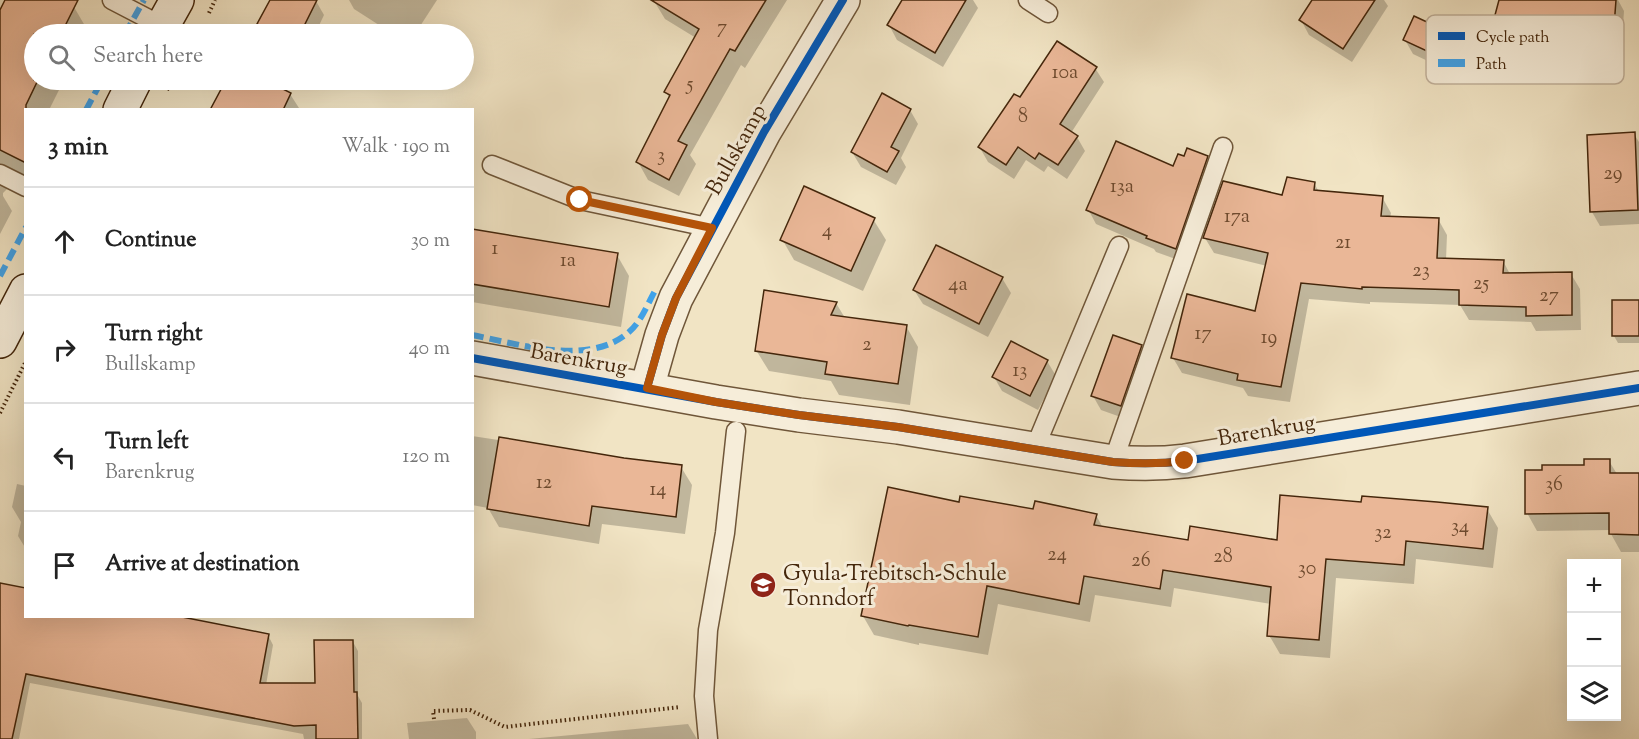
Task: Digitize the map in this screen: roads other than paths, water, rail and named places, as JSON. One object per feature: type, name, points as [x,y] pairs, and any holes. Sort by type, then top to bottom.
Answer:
[{"type":"street","name":"Bullskamp","points":[[647,388],[662,335],[676,298],[764,132],[843,0]]},
{"type":"street","points":[[121,108],[130,90]]},
{"type":"street","points":[[0,341],[24,295]]},
{"type":"street","name":"Barenkrug","points":[[474,358],[716,402],[898,427],[1113,462],[1140,464],[1185,461],[1639,388]]},
{"type":"lane","points":[[112,0],[165,20]]},
{"type":"lane","points":[[1028,0],[1048,13]]},
{"type":"lane","points":[[1113,462],[1223,147]]},
{"type":"lane","points":[[492,165],[580,200],[712,228]]},
{"type":"lane","points":[[0,174],[24,186]]},
{"type":"lane","points":[[1034,450],[1119,246]]},
{"type":"lane","points":[[708,739],[705,704],[708,630],[725,533],[736,431]]},
{"type":"place","name":"Gyula-Trebitsch-Schule Tonndorf","points":[[763,585]]}]
